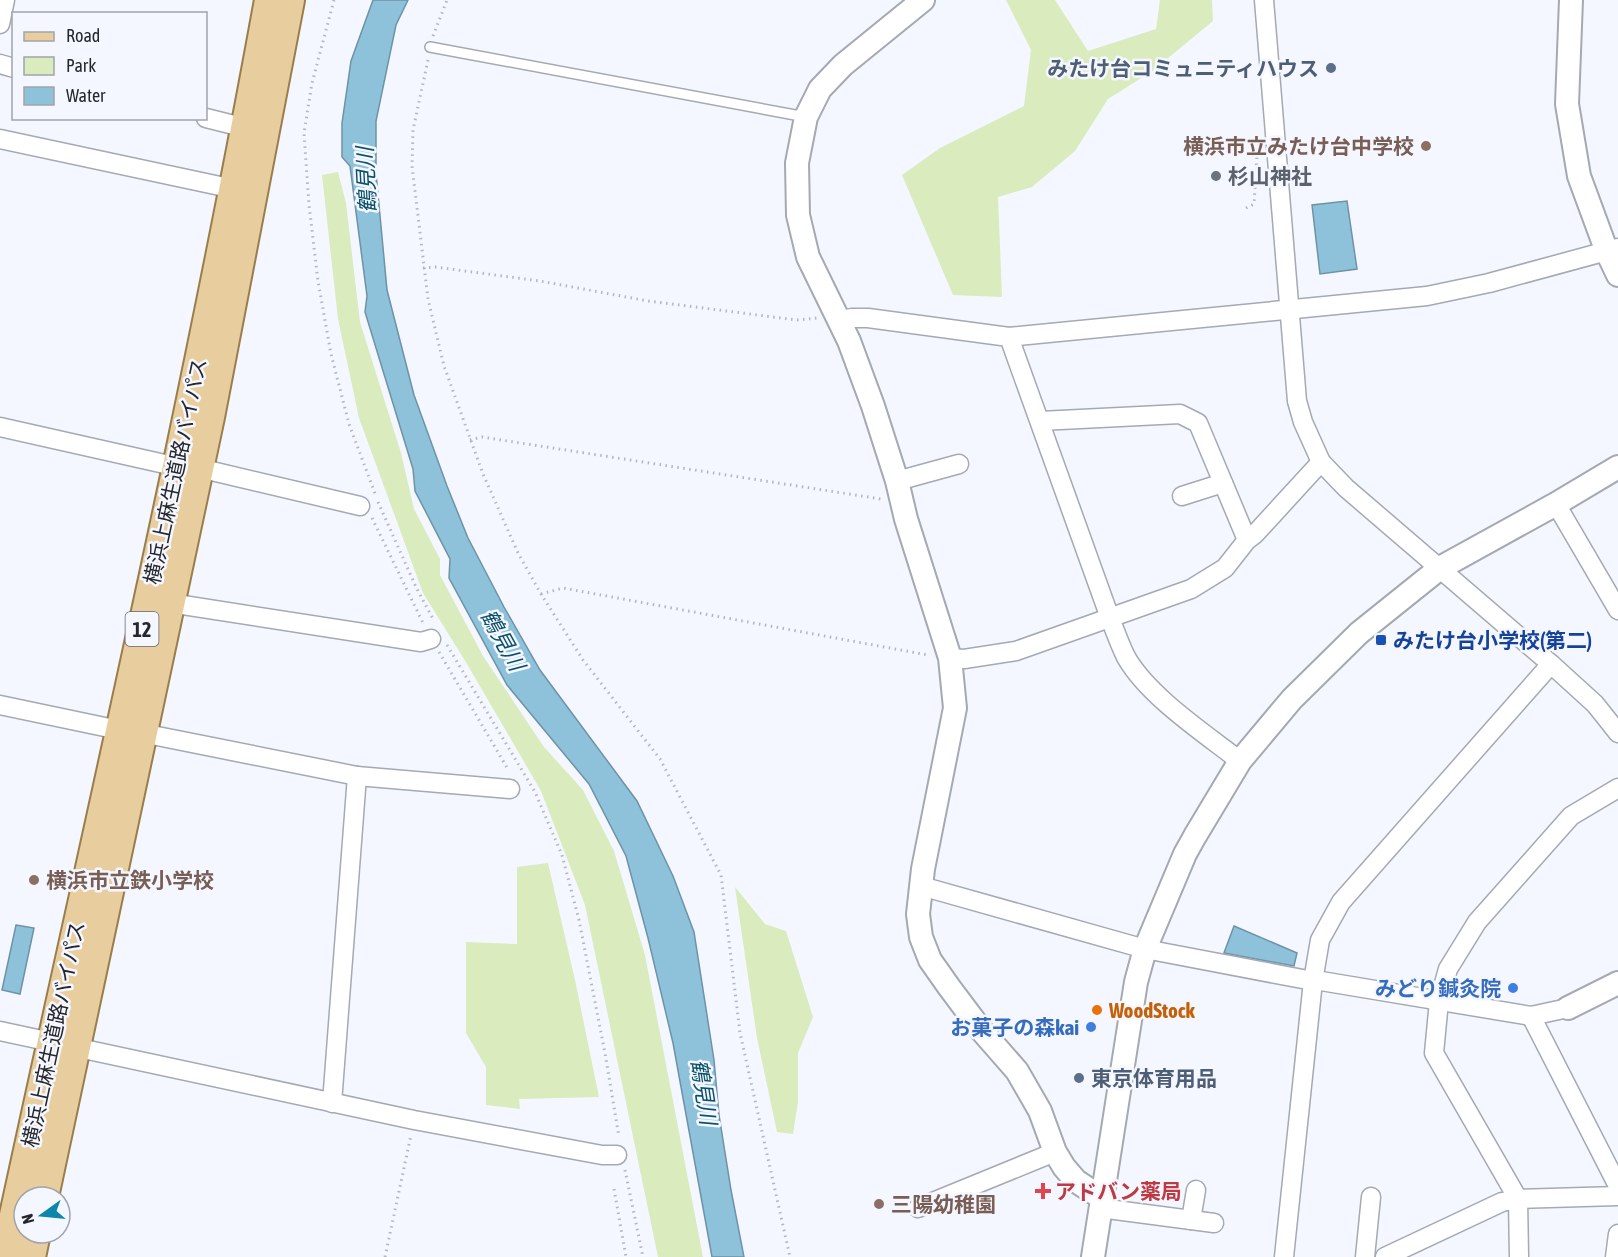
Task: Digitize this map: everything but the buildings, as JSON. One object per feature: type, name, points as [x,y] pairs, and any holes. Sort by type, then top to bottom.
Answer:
[{"type":"main road","name":"横浜上麻生道路バイパス","points":[[130,732],[170,603],[188,467],[234,189],[269,0]]},
{"type":"main road","name":"横浜上麻生道路バイパス","points":[[4,1257],[63,1045],[290,0]]},
{"type":"main road","name":"横浜上麻生道路バイパス","points":[[46,1185],[63,1045]]},
{"type":"street","points":[[0,24],[6,0]]},
{"type":"street","points":[[923,0],[843,65],[820,89],[806,117],[797,163],[798,215],[808,257],[838,316],[873,406],[950,658],[955,708],[921,886],[918,914],[921,937],[930,960],[982,1031],[1017,1071],[1040,1111],[1055,1152],[1076,1181],[1101,1203],[1214,1223]]},
{"type":"street","points":[[1264,0],[1297,401],[1303,422],[1321,462],[1346,488],[1595,704],[1618,733]]},
{"type":"street","points":[[1571,0],[1567,104],[1579,176],[1612,250],[1618,275]]},
{"type":"street","points":[[207,118],[246,128]]},
{"type":"street","points":[[0,139],[234,189]]},
{"type":"street","points":[[838,316],[1009,337],[1427,296],[1489,283],[1612,250]]},
{"type":"street","points":[[1009,337],[1110,618],[1127,658],[1146,683],[1182,715],[1240,760]]},
{"type":"street","points":[[1040,421],[1180,414],[1198,423],[1247,540]]},
{"type":"street","points":[[0,427],[360,506]]},
{"type":"street","points":[[950,658],[964,659],[1016,651],[1191,589],[1225,568],[1247,540],[1321,462]]},
{"type":"street","points":[[899,489],[959,464]]},
{"type":"street","points":[[1093,1257],[1136,982],[1145,949],[1185,854],[1240,760],[1292,699],[1359,633],[1440,568],[1618,467]]},
{"type":"street","points":[[1182,496],[1223,483]]},
{"type":"street","points":[[1556,504],[1618,610]]},
{"type":"street","points":[[170,603],[421,642],[438,636]]},
{"type":"street","points":[[1284,1257],[1313,981],[1320,940],[1341,902],[1551,664]]},
{"type":"street","points":[[0,705],[357,776],[510,789]]},
{"type":"street","points":[[332,1103],[357,776]]},
{"type":"street","points":[[1519,1257],[1518,1199],[1434,1053],[1439,1000],[1448,969],[1477,922],[1571,816],[1618,788]]},
{"type":"street","points":[[921,886],[1145,949],[1313,981],[1531,1016],[1568,1008],[1618,982]]},
{"type":"street","points":[[1531,1016],[1618,1186]]},
{"type":"street","points":[[0,1031],[414,1120],[603,1155],[620,1155]]},
{"type":"street","points":[[918,1208],[1055,1152]]},
{"type":"street","points":[[1191,1220],[1196,1190]]},
{"type":"street","points":[[1385,1257],[1502,1202],[1518,1199],[1618,1196]]},
{"type":"street","points":[[1365,1257],[1371,1197]]},
{"type":"street","points":[[1615,1257],[1618,1234]]},
{"type":"lane","points":[[430,47],[806,117]]},
{"type":"path","points":[[334,0],[312,83],[304,133],[309,205],[318,281],[331,354],[349,424],[380,504],[438,636],[535,792],[562,855],[579,920],[606,1053],[620,1155],[643,1257]]},
{"type":"path","points":[[447,0],[436,25],[430,47],[414,130],[412,166],[423,268],[444,366],[470,440],[518,553],[583,660],[660,759],[721,875],[740,1033],[790,1257]]},
{"type":"path","points":[[1246,208],[1254,204],[1258,137],[1274,134]]},
{"type":"path","points":[[423,268],[435,267],[540,281],[648,301],[798,320],[838,316]]},
{"type":"path","points":[[470,440],[482,438],[882,499],[899,489]]},
{"type":"path","points":[[541,594],[563,588],[950,658]]},
{"type":"path","points":[[385,1257],[414,1120]]},
{"type":"path","points":[[614,1189],[626,1257]]},
{"type":"green space","points":[[1006,0],[1055,0],[1088,51],[1156,29],[1160,0],[1212,0],[1213,21],[1151,72],[1108,99],[1075,151],[1032,187],[998,197],[1002,297],[953,295],[902,175],[940,148],[1024,106],[1031,50]]},
{"type":"green space","points":[[338,172],[346,203],[360,322],[401,453],[414,509],[440,559],[440,575],[483,656],[544,747],[583,790],[614,851],[645,955],[703,1257],[658,1257],[585,905],[541,791],[423,593],[359,418],[338,319],[322,175]]},
{"type":"green space","points":[[548,863],[599,1097],[519,1099],[520,1109],[486,1105],[486,1067],[466,1033],[466,942],[517,944],[517,867]]},
{"type":"green space","points":[[735,887],[765,924],[786,931],[813,1017],[798,1053],[798,1102],[793,1134],[777,1132],[757,1038]]},
{"type":"water","name":"鶴見川","points":[[373,0],[408,0],[396,25],[376,121],[376,173],[387,290],[414,395],[468,538],[504,607],[540,670],[637,801],[673,876],[694,932],[714,1060],[719,1115],[744,1257],[712,1257],[673,1043],[626,856],[589,784],[507,685],[449,578],[450,559],[415,491],[413,469],[365,312],[367,296],[350,166],[342,157],[342,123],[351,61]]},
{"type":"water","points":[[1347,201],[1357,269],[1320,274],[1312,205]]},
{"type":"water","points":[[16,925],[34,928],[20,994],[2,990]]},
{"type":"water","points":[[1234,926],[1297,953],[1294,966],[1224,953]]},
{"type":"place","name":"みたけ台コミュニティハウス","points":[[1331,68]]},
{"type":"place","name":"横浜市立みたけ台中学校","points":[[1426,146]]},
{"type":"place","name":"杉山神社","points":[[1216,176]]},
{"type":"place","name":"みたけ台小学校(第二)","points":[[1381,640]]},
{"type":"place","name":"横浜市立鉄小学校","points":[[34,880]]},
{"type":"place","name":"みどり鍼灸院","points":[[1513,988]]},
{"type":"place","name":"WoodStock","points":[[1097,1010]]},
{"type":"place","name":"お菓子の森kai","points":[[1091,1027]]},
{"type":"place","name":"東京体育用品","points":[[1079,1078]]},
{"type":"place","name":"アドバン薬局","points":[[1043,1191]]},
{"type":"place","name":"三陽幼稚園","points":[[879,1204]]}]
